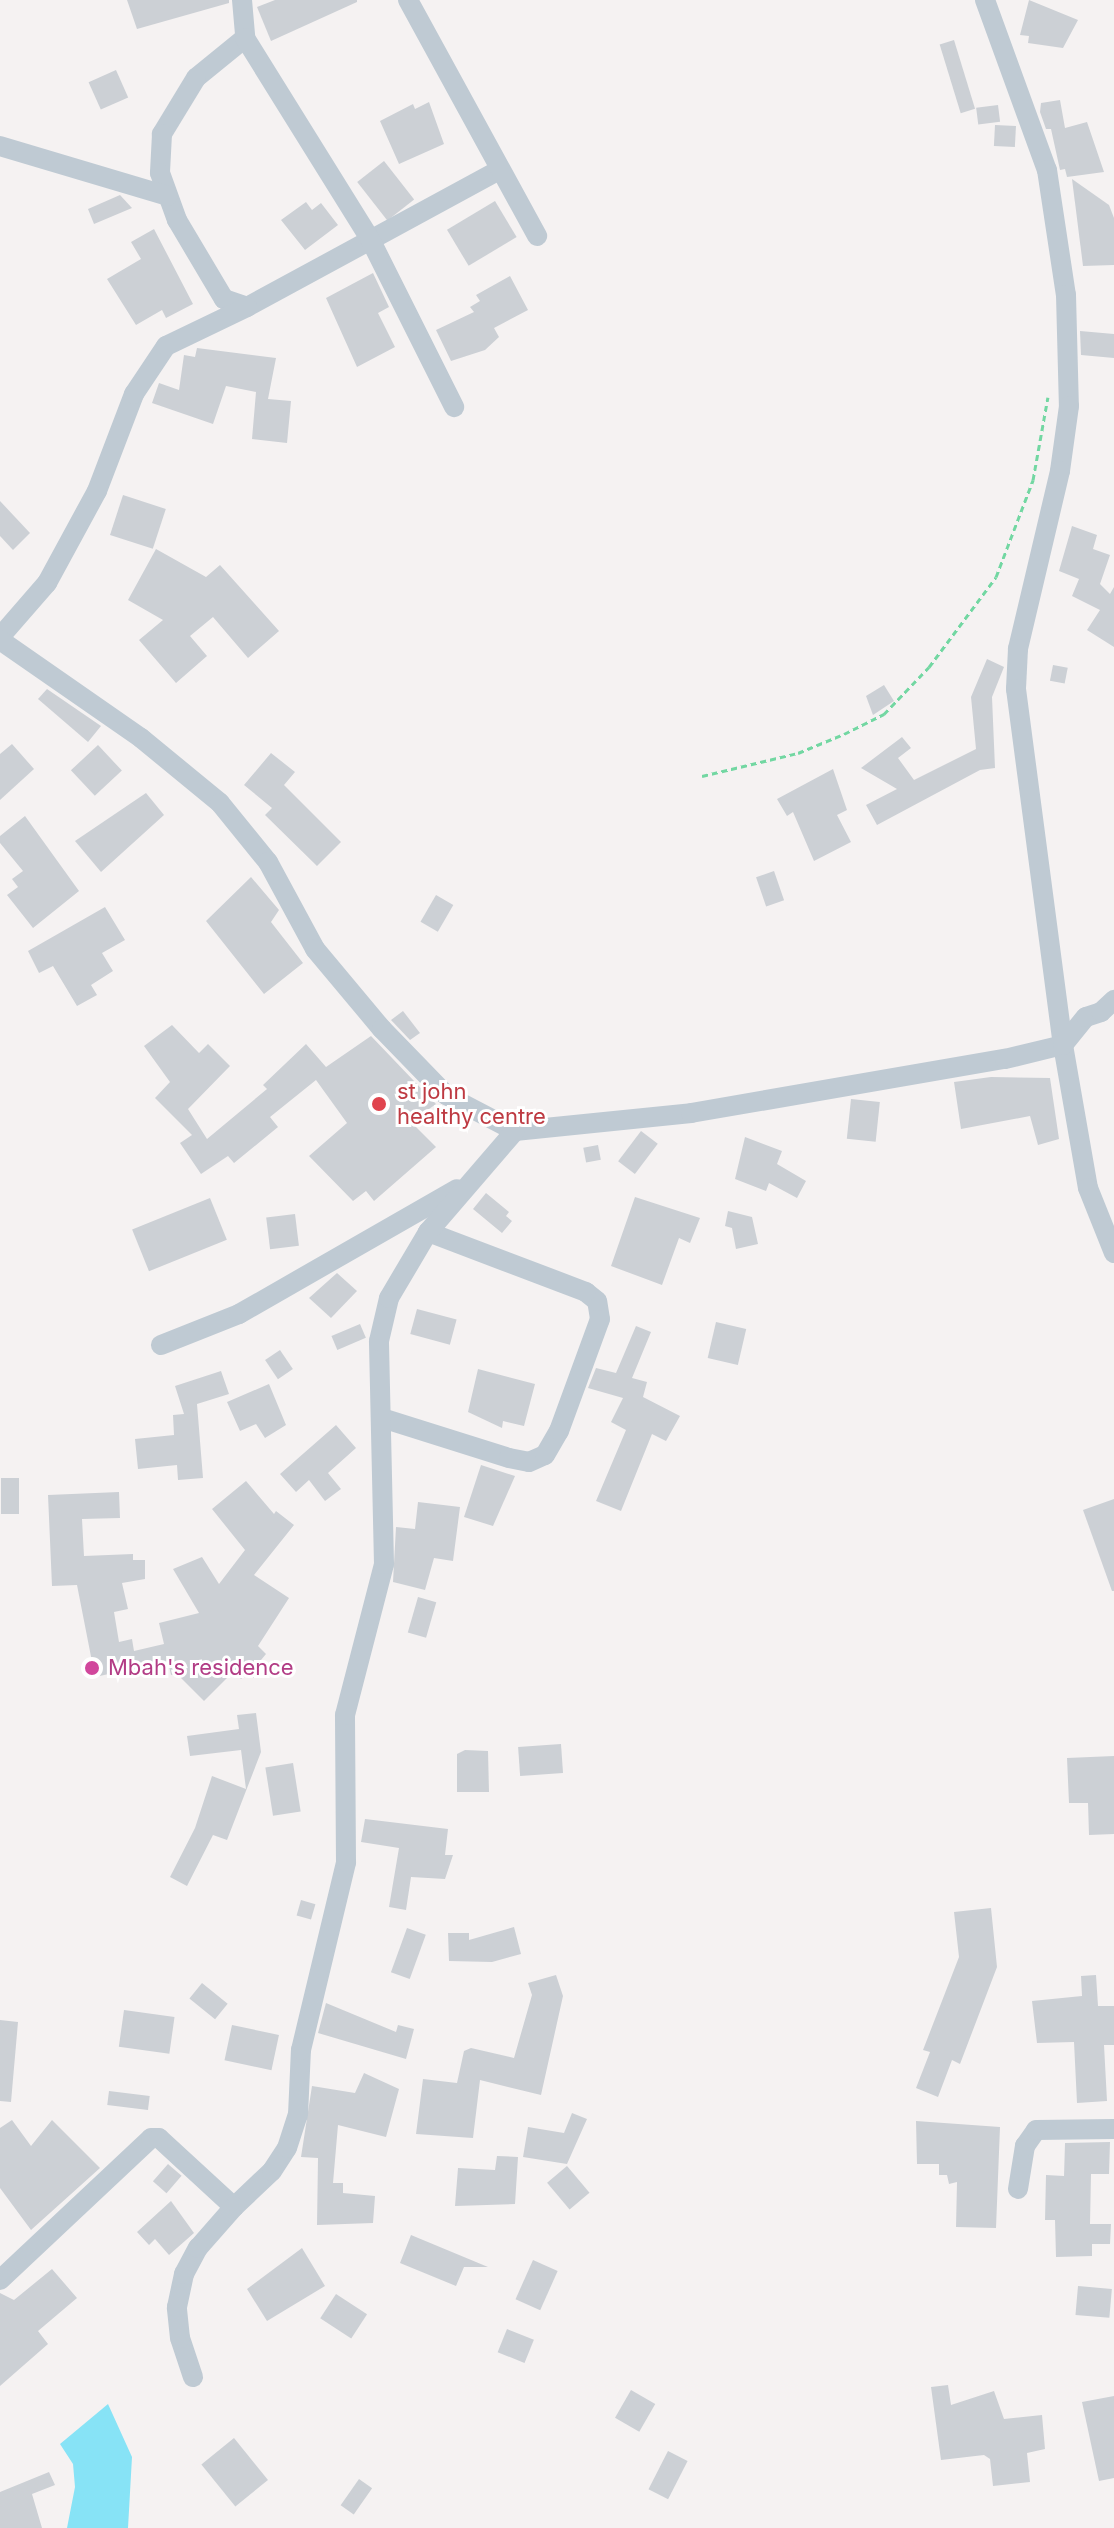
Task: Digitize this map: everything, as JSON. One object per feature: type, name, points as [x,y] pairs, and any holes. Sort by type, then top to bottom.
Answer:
[{"type":"street","points":[[242,0],[245,38],[370,239],[454,407]]},
{"type":"street","points":[[408,0],[537,236]]},
{"type":"street","points":[[985,0],[1047,170],[1066,295],[1069,406],[1060,471],[1018,649],[1016,689],[1063,1045],[1088,1188],[1114,1253]]},
{"type":"street","points":[[245,38],[196,78],[162,134],[160,173],[184,234],[224,299],[247,307]]},
{"type":"street","points":[[0,146],[168,196]]},
{"type":"street","points":[[499,170],[247,307],[166,346],[134,394],[97,491],[47,583],[0,638],[141,738],[220,803],[268,862],[315,949],[382,1029],[446,1095],[515,1131],[552,1132],[691,1113],[1063,1045],[1086,1017],[1101,1012],[1114,1000]]},
{"type":"street","points":[[193,2377],[179,2322],[184,2274],[198,2248],[234,2207],[272,2171],[298,2115],[301,2050],[346,1862],[345,1715],[384,1564],[379,1341],[389,1298],[428,1232],[466,1184],[515,1131]]},
{"type":"street","points":[[161,1345],[287,1289],[466,1184]]},
{"type":"street","points":[[382,1418],[509,1458],[529,1462],[545,1455],[559,1431],[600,1319],[597,1301],[586,1292],[428,1232]]},
{"type":"street","points":[[1018,2189],[1025,2146],[1036,2130],[1114,2129]]},
{"type":"street","points":[[0,2280],[151,2138],[159,2138],[234,2207]]},
{"type":"path","points":[[702,776],[798,753],[844,734],[884,714],[929,667],[996,577],[1033,480],[1041,414],[1053,386]]},
{"type":"water","points":[[108,2404],[132,2457],[128,2528],[67,2528],[75,2487],[73,2464],[60,2444]]},
{"type":"building","points":[[127,0],[229,0],[229,3],[137,29]]},
{"type":"building","points":[[275,0],[357,2],[271,41],[257,7]]},
{"type":"building","points":[[1029,0],[1078,20],[1063,48],[1028,43],[1029,36],[1020,35]]},
{"type":"building","points":[[954,40],[975,109],[961,113],[940,44]]},
{"type":"building","points":[[116,70],[128,97],[101,110],[89,82]]},
{"type":"building","points":[[1060,100],[1065,128],[1087,122],[1104,172],[1067,177],[1065,169],[1060,170],[1051,129],[1046,129],[1040,112],[1041,103]]},
{"type":"building","points":[[429,102],[444,144],[399,164],[380,121],[413,104],[415,109]]},
{"type":"building","points":[[998,105],[1000,122],[978,125],[976,108]]},
{"type":"building","points":[[995,125],[1016,126],[1015,147],[994,146]]},
{"type":"building","points":[[384,161],[414,200],[387,221],[357,182]]},
{"type":"building","points":[[1072,179],[1109,205],[1114,218],[1114,265],[1083,266]]},
{"type":"building","points":[[120,195],[132,208],[94,224],[88,209]]},
{"type":"building","points":[[495,201],[517,237],[469,266],[447,230]]},
{"type":"building","points":[[306,202],[312,210],[321,203],[338,225],[305,250],[281,220]]},
{"type":"building","points":[[154,229],[193,304],[166,318],[162,310],[136,325],[107,279],[141,259],[131,242]]},
{"type":"building","points":[[373,273],[389,307],[378,313],[395,347],[357,367],[326,298]]},
{"type":"building","points":[[510,276],[528,310],[494,328],[499,337],[485,350],[451,361],[436,330],[474,312],[470,307],[480,301],[476,295]]},
{"type":"building","points":[[1080,331],[1114,334],[1114,358],[1081,355]]},
{"type":"building","points":[[197,348],[276,358],[268,399],[291,401],[287,443],[252,439],[256,392],[226,386],[213,424],[152,403],[159,383],[179,390],[184,355],[195,357]]},
{"type":"building","points":[[123,495],[166,509],[153,549],[110,535]]},
{"type":"building","points":[[0,501],[30,533],[13,550],[0,536]]},
{"type":"building","points":[[1072,526],[1097,535],[1093,549],[1110,555],[1100,584],[1110,594],[1114,587],[1114,647],[1087,630],[1100,610],[1072,596],[1079,579],[1059,571]]},
{"type":"building","points":[[156,549],[206,577],[220,565],[279,631],[248,658],[213,617],[190,636],[207,656],[176,683],[139,640],[163,620],[128,600]]},
{"type":"building","points":[[987,659],[1004,667],[992,697],[995,768],[980,770],[877,825],[866,805],[897,789],[861,768],[902,737],[911,748],[898,758],[914,780],[976,749],[971,697]]},
{"type":"building","points":[[1053,665],[1068,668],[1065,684],[1050,681]]},
{"type":"building","points":[[884,685],[894,701],[873,715],[866,696]]},
{"type":"building","points":[[47,689],[101,726],[88,742],[38,699]]},
{"type":"building","points":[[12,744],[34,769],[0,800],[0,754]]},
{"type":"building","points":[[98,745],[122,771],[95,796],[71,770]]},
{"type":"building","points":[[271,753],[295,772],[284,785],[341,842],[317,866],[265,815],[272,808],[244,785]]},
{"type":"building","points":[[833,769],[847,810],[837,815],[851,842],[814,861],[793,812],[787,816],[777,799]]},
{"type":"building","points":[[146,793],[164,815],[101,872],[75,841]]},
{"type":"building","points":[[25,816],[79,891],[33,928],[7,895],[18,887],[12,879],[23,871],[0,843],[0,836]]},
{"type":"building","points":[[774,871],[784,900],[766,906],[756,877]]},
{"type":"building","points":[[251,877],[279,910],[271,922],[303,963],[264,994],[206,921]]},
{"type":"building","points":[[436,895],[453,905],[438,932],[420,922]]},
{"type":"building","points":[[105,907],[125,940],[102,953],[113,971],[91,985],[97,995],[77,1006],[53,966],[39,973],[28,951]]},
{"type":"building","points":[[403,1011],[420,1033],[410,1040],[391,1020]]},
{"type":"building","points":[[172,1025],[199,1053],[208,1044],[230,1066],[188,1109],[207,1139],[267,1089],[263,1085],[306,1044],[326,1067],[371,1036],[436,1104],[411,1122],[436,1147],[374,1201],[366,1191],[353,1201],[309,1156],[347,1123],[316,1080],[270,1117],[278,1127],[234,1163],[228,1156],[201,1174],[180,1143],[192,1135],[155,1098],[170,1082],[144,1046]]},
{"type":"building","points":[[991,1077],[1050,1078],[1059,1139],[1038,1145],[1030,1116],[961,1129],[954,1082]]},
{"type":"building","points":[[851,1099],[880,1102],[876,1142],[847,1139]]},
{"type":"building","points":[[641,1131],[658,1144],[635,1174],[618,1161]]},
{"type":"building","points":[[745,1137],[782,1151],[777,1164],[806,1181],[797,1198],[769,1183],[766,1191],[735,1179]]},
{"type":"building","points":[[598,1145],[601,1160],[586,1163],[583,1148]]},
{"type":"building","points":[[486,1193],[509,1212],[506,1216],[512,1221],[502,1233],[473,1209]]},
{"type":"building","points":[[635,1197],[700,1218],[690,1243],[679,1238],[662,1285],[611,1266]]},
{"type":"building","points":[[210,1198],[227,1240],[149,1271],[132,1229]]},
{"type":"building","points":[[728,1211],[752,1217],[758,1244],[736,1249],[732,1228],[725,1226]]},
{"type":"building","points":[[295,1214],[299,1246],[270,1249],[266,1218]]},
{"type":"building","points":[[337,1273],[357,1291],[331,1318],[309,1298]]},
{"type":"building","points":[[417,1309],[457,1320],[450,1345],[410,1334]]},
{"type":"building","points":[[716,1322],[746,1329],[738,1365],[708,1358]]},
{"type":"building","points":[[360,1324],[366,1338],[337,1350],[331,1336]]},
{"type":"building","points":[[636,1326],[651,1332],[632,1378],[647,1382],[643,1397],[680,1416],[666,1441],[652,1434],[621,1511],[596,1501],[626,1430],[611,1422],[623,1398],[588,1388],[596,1368],[616,1373]]},
{"type":"building","points":[[280,1350],[293,1369],[278,1379],[265,1360]]},
{"type":"building","points":[[478,1369],[535,1384],[524,1426],[503,1421],[502,1428],[468,1412]]},
{"type":"building","points":[[221,1371],[229,1394],[197,1404],[203,1478],[178,1480],[177,1465],[138,1469],[135,1439],[174,1435],[173,1415],[184,1414],[175,1386]]},
{"type":"building","points":[[269,1384],[286,1425],[265,1438],[256,1424],[240,1431],[227,1402]]},
{"type":"building","points":[[336,1425],[356,1448],[328,1473],[341,1489],[325,1501],[309,1480],[296,1492],[280,1474]]},
{"type":"building","points":[[481,1465],[515,1476],[493,1526],[464,1517]]},
{"type":"building","points":[[1,1478],[19,1478],[19,1514],[1,1514]]},
{"type":"building","points":[[246,1481],[274,1514],[276,1511],[294,1525],[254,1575],[289,1598],[258,1646],[266,1654],[261,1660],[266,1666],[254,1678],[248,1672],[241,1679],[234,1671],[204,1701],[177,1674],[171,1675],[168,1661],[95,1677],[77,1585],[52,1586],[48,1495],[119,1492],[120,1518],[82,1519],[84,1556],[133,1554],[133,1560],[145,1560],[145,1579],[122,1583],[128,1609],[114,1612],[119,1642],[132,1639],[134,1651],[164,1644],[159,1623],[199,1613],[173,1569],[202,1557],[219,1584],[245,1550],[212,1509]]},
{"type":"building","points":[[1114,1499],[1114,1591],[1112,1591],[1083,1510]]},
{"type":"building","points":[[418,1502],[460,1507],[453,1561],[434,1558],[425,1590],[393,1582],[396,1527],[415,1529]]},
{"type":"building","points":[[418,1597],[436,1602],[426,1638],[408,1633]]},
{"type":"building","points":[[256,1713],[261,1752],[227,1840],[213,1835],[187,1886],[170,1877],[195,1828],[212,1776],[246,1789],[241,1750],[190,1756],[187,1736],[239,1729],[237,1715]]},
{"type":"building","points":[[561,1744],[563,1773],[520,1776],[518,1747]]},
{"type":"building","points":[[465,1750],[488,1751],[489,1792],[457,1792],[457,1754]]},
{"type":"building","points":[[1114,1756],[1114,1834],[1089,1835],[1088,1803],[1069,1803],[1067,1758]]},
{"type":"building","points":[[293,1763],[301,1811],[273,1816],[265,1767]]},
{"type":"building","points":[[365,1819],[448,1829],[445,1855],[453,1855],[445,1879],[411,1877],[406,1910],[389,1907],[399,1848],[361,1842]]},
{"type":"building","points":[[301,1900],[315,1904],[311,1920],[297,1915]]},
{"type":"building","points":[[991,1908],[997,1967],[960,2064],[952,2060],[938,2097],[916,2088],[930,2052],[923,2050],[959,1957],[954,1912]]},
{"type":"building","points":[[514,1927],[521,1954],[492,1962],[449,1961],[448,1933],[469,1933],[469,1940]]},
{"type":"building","points":[[407,1928],[426,1935],[410,1979],[391,1972]]},
{"type":"building","points":[[556,1975],[563,1996],[541,2095],[480,2080],[473,2138],[416,2134],[423,2079],[457,2083],[464,2051],[471,2048],[514,2058],[532,1995],[528,1983]]},
{"type":"building","points":[[1096,1975],[1098,2006],[1114,2006],[1114,2045],[1104,2045],[1107,2101],[1077,2103],[1074,2042],[1037,2043],[1032,2001],[1082,1996],[1081,1976]]},
{"type":"building","points":[[202,1983],[228,2004],[215,2019],[189,1999]]},
{"type":"building","points":[[326,2003],[396,2032],[398,2025],[414,2029],[406,2059],[318,2033]]},
{"type":"building","points":[[124,2010],[175,2017],[169,2054],[119,2047]]},
{"type":"building","points":[[0,2020],[18,2022],[11,2102],[0,2101]]},
{"type":"building","points":[[232,2025],[279,2035],[271,2070],[225,2060]]},
{"type":"building","points":[[364,2073],[399,2089],[386,2137],[338,2125],[333,2183],[343,2183],[343,2193],[375,2196],[373,2223],[317,2225],[318,2158],[301,2157],[312,2086],[355,2093]]},
{"type":"building","points":[[109,2091],[150,2096],[148,2110],[107,2105]]},
{"type":"building","points":[[572,2113],[587,2119],[567,2164],[523,2157],[528,2127],[564,2133]]},
{"type":"building","points":[[12,2120],[31,2146],[52,2120],[100,2168],[31,2230],[0,2188],[0,2128]]},
{"type":"building","points":[[916,2121],[1000,2127],[996,2228],[956,2227],[957,2182],[949,2184],[947,2175],[939,2175],[939,2164],[917,2164]]},
{"type":"building","points":[[1110,2142],[1109,2174],[1091,2174],[1090,2224],[1111,2224],[1110,2244],[1092,2244],[1092,2256],[1056,2257],[1055,2220],[1045,2220],[1046,2175],[1064,2176],[1065,2143]]},
{"type":"building","points":[[497,2156],[518,2157],[515,2204],[455,2206],[458,2168],[495,2170]]},
{"type":"building","points":[[168,2164],[182,2176],[166,2193],[153,2181]]},
{"type":"building","points":[[567,2166],[589,2193],[570,2210],[547,2183]]},
{"type":"building","points":[[171,2201],[194,2233],[169,2255],[155,2239],[149,2245],[137,2232]]},
{"type":"building","points":[[411,2235],[488,2267],[464,2267],[456,2286],[400,2263]]},
{"type":"building","points":[[302,2248],[325,2286],[267,2321],[247,2289]]},
{"type":"building","points":[[533,2260],[558,2271],[540,2310],[516,2299]]},
{"type":"building","points":[[52,2269],[77,2298],[38,2331],[48,2344],[0,2386],[0,2293],[14,2300]]},
{"type":"building","points":[[1078,2286],[1112,2289],[1109,2318],[1075,2315]]},
{"type":"building","points":[[336,2294],[367,2314],[351,2338],[320,2318]]},
{"type":"building","points":[[507,2329],[534,2340],[525,2363],[498,2352]]},
{"type":"building","points":[[948,2385],[951,2405],[994,2391],[1004,2419],[1042,2415],[1045,2449],[1027,2453],[1030,2482],[993,2486],[990,2459],[984,2455],[941,2460],[931,2387]]},
{"type":"building","points":[[631,2390],[655,2404],[639,2432],[615,2418]]},
{"type":"building","points":[[1114,2396],[1114,2478],[1099,2481],[1082,2402]]},
{"type":"building","points":[[234,2438],[268,2480],[235,2506],[201,2464]]},
{"type":"building","points":[[668,2451],[688,2461],[668,2499],[648,2489]]},
{"type":"building","points":[[49,2472],[55,2485],[32,2494],[42,2528],[0,2528],[0,2492]]},
{"type":"building","points":[[359,2479],[372,2488],[354,2514],[341,2505]]},
{"type":"place","name":"st john healthy centre","points":[[379,1104]]},
{"type":"place","name":"Mbah's residence","points":[[92,1668]]}]
